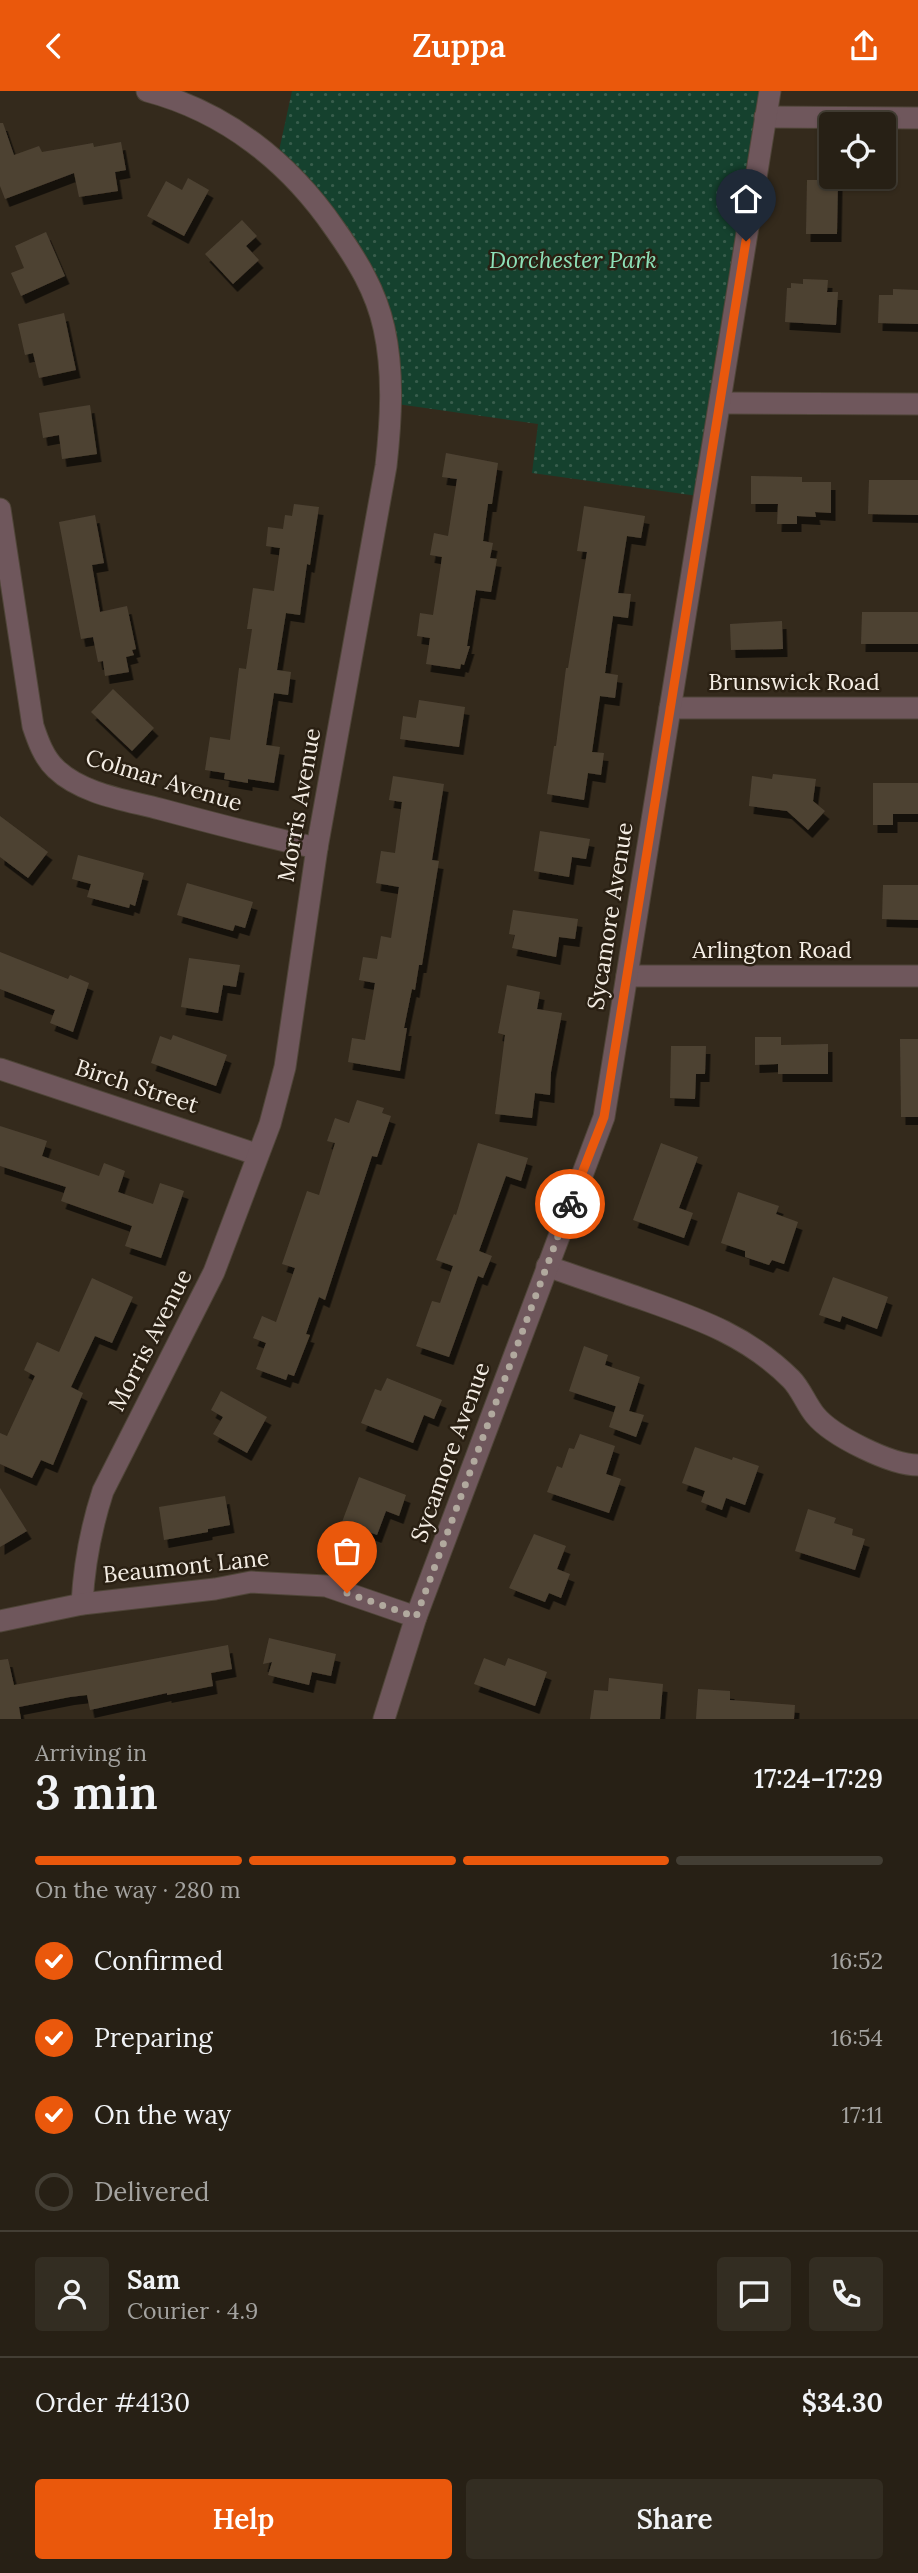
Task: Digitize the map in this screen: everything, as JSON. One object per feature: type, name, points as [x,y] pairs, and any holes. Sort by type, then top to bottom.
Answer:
[{"type":"street","name":"Morris Avenue","points":[[82,1604],[84,1568],[103,1491],[214,1272],[256,1154],[270,1124],[285,1067],[317,848],[386,466],[391,421],[389,359],[377,299],[352,251],[322,208],[277,160],[218,118],[193,105],[147,91]]},
{"type":"street","name":"Sycamore Avenue","points":[[384,1719],[416,1617],[604,1117],[769,91]]},
{"type":"street","points":[[765,117],[918,118]]},
{"type":"street","points":[[720,403],[918,404]]},
{"type":"street","name":"Colmar Avenue","points":[[0,509],[7,616],[33,726],[41,748],[55,768],[74,782],[100,793],[254,835],[317,848]]},
{"type":"street","name":"Brunswick Road","points":[[670,708],[918,708]]},
{"type":"street","name":"Arlington Road","points":[[626,976],[918,976]]},
{"type":"street","name":"Birch Street","points":[[0,1069],[256,1154]]},
{"type":"street","points":[[547,1266],[721,1329],[751,1345],[793,1381],[815,1416],[833,1431],[851,1443],[918,1465]]},
{"type":"street","name":"Beaumont Lane","points":[[0,1621],[82,1604],[215,1589],[251,1582],[326,1586],[416,1617]]},
{"type":"green space","name":"Dorchester Park","points":[[292,91],[770,91],[705,497],[532,473],[538,424],[390,403],[377,299],[277,160]]},
{"type":"building","points":[[0,123],[3,123],[14,155],[39,146],[42,152],[93,143],[94,147],[121,142],[126,170],[115,172],[118,191],[79,197],[74,173],[5,199],[0,186]]},
{"type":"building","points":[[188,178],[209,190],[184,236],[147,216],[166,181],[182,190]]},
{"type":"building","points":[[807,180],[819,180],[819,189],[838,189],[837,234],[806,234]]},
{"type":"building","points":[[242,220],[257,236],[246,246],[259,260],[233,284],[205,254]]},
{"type":"building","points":[[46,232],[65,276],[21,296],[11,273],[24,268],[15,246]]},
{"type":"building","points":[[803,279],[828,280],[827,292],[838,292],[836,325],[785,322],[787,288],[791,288],[791,283],[803,284]]},
{"type":"building","points":[[893,289],[918,290],[918,324],[878,323],[879,295],[893,295]]},
{"type":"building","points":[[64,313],[76,370],[39,378],[33,353],[25,355],[18,324]]},
{"type":"building","points":[[90,405],[97,454],[62,459],[59,435],[43,438],[39,413]]},
{"type":"building","points":[[446,453],[498,463],[483,541],[493,543],[490,558],[497,559],[491,592],[476,590],[467,646],[470,646],[460,669],[426,664],[430,638],[417,636],[420,613],[433,615],[442,557],[430,555],[434,533],[448,536],[457,479],[442,477]]},
{"type":"building","points":[[751,476],[802,477],[802,482],[831,482],[831,513],[815,512],[816,517],[797,516],[797,524],[777,524],[778,504],[751,504]]},
{"type":"building","points":[[869,480],[918,480],[918,515],[868,514]]},
{"type":"building","points":[[294,504],[319,507],[300,615],[286,613],[277,670],[291,672],[288,695],[274,693],[266,745],[280,747],[274,783],[224,779],[225,773],[205,770],[210,737],[230,740],[239,668],[246,669],[252,629],[247,629],[253,588],[274,591],[280,548],[266,546],[268,527],[283,529],[285,515],[292,516]]},
{"type":"building","points":[[584,506],[645,516],[641,538],[627,536],[618,593],[631,594],[628,618],[613,616],[605,673],[618,675],[615,698],[600,696],[592,752],[604,753],[601,775],[588,773],[584,800],[547,794],[587,552],[577,551]]},
{"type":"building","points":[[95,515],[104,563],[92,565],[100,612],[127,606],[136,649],[132,650],[134,655],[126,657],[129,672],[105,676],[103,661],[98,662],[93,637],[81,639],[59,522]]},
{"type":"building","points":[[862,612],[918,612],[918,644],[861,644]]},
{"type":"building","points":[[782,621],[783,649],[731,650],[730,624]]},
{"type":"building","points":[[113,689],[154,728],[132,751],[91,712]]},
{"type":"building","points":[[419,700],[465,707],[459,747],[400,739],[403,716],[416,718]]},
{"type":"building","points":[[773,774],[816,779],[813,801],[825,811],[808,830],[787,811],[749,806],[752,776],[772,779]]},
{"type":"building","points":[[393,776],[444,784],[432,860],[439,861],[422,965],[419,965],[415,990],[412,989],[404,1028],[407,1028],[400,1071],[348,1062],[352,1038],[365,1040],[375,983],[359,980],[363,957],[377,959],[381,936],[391,938],[399,887],[376,883],[381,851],[395,853],[402,802],[389,800]]},
{"type":"building","points":[[873,783],[918,783],[918,814],[893,814],[893,825],[873,825]]},
{"type":"building","points":[[0,816],[48,852],[28,878],[0,857]]},
{"type":"building","points":[[540,831],[590,839],[586,859],[572,857],[569,877],[534,871]]},
{"type":"building","points":[[78,855],[144,873],[135,906],[130,904],[129,908],[87,897],[91,884],[72,879]]},
{"type":"building","points":[[187,883],[253,902],[245,928],[235,925],[233,931],[177,915]]},
{"type":"building","points":[[883,885],[918,885],[918,920],[882,919]]},
{"type":"building","points":[[513,910],[578,919],[575,939],[559,937],[556,957],[512,948],[515,935],[509,934]]},
{"type":"building","points":[[0,952],[68,979],[70,975],[89,983],[73,1032],[50,1023],[55,1010],[0,989]]},
{"type":"building","points":[[189,958],[240,965],[236,987],[223,985],[218,1013],[181,1007]]},
{"type":"building","points":[[507,985],[540,992],[537,1009],[562,1013],[551,1072],[550,1095],[535,1093],[532,1118],[495,1114],[505,1035],[498,1033]]},
{"type":"building","points":[[173,1035],[227,1055],[216,1086],[151,1063],[160,1036],[171,1040]]},
{"type":"building","points":[[755,1037],[781,1037],[781,1045],[828,1044],[828,1074],[778,1074],[778,1064],[755,1065]]},
{"type":"building","points":[[900,1039],[918,1039],[918,1117],[901,1117]]},
{"type":"building","points":[[671,1046],[706,1046],[705,1074],[696,1074],[695,1099],[670,1098]]},
{"type":"building","points":[[357,1100],[384,1108],[382,1113],[391,1116],[377,1157],[372,1156],[325,1300],[319,1297],[306,1334],[310,1335],[294,1376],[288,1374],[286,1380],[256,1369],[266,1343],[253,1338],[262,1316],[276,1322],[295,1268],[282,1264],[307,1191],[319,1195],[335,1143],[327,1141],[335,1118],[349,1123]]},
{"type":"building","points":[[0,1126],[47,1141],[42,1156],[99,1176],[104,1163],[125,1171],[118,1192],[153,1204],[160,1183],[184,1191],[161,1258],[125,1246],[132,1226],[61,1201],[66,1187],[0,1166]]},
{"type":"building","points":[[478,1143],[528,1158],[521,1181],[506,1176],[479,1251],[492,1256],[483,1278],[478,1276],[449,1357],[416,1346],[432,1301],[440,1303],[453,1266],[436,1260],[454,1214],[456,1215]]},
{"type":"building","points":[[661,1143],[698,1157],[679,1208],[693,1213],[684,1238],[633,1220]]},
{"type":"building","points":[[738,1192],[779,1206],[776,1214],[798,1222],[784,1264],[772,1260],[769,1265],[745,1257],[745,1251],[721,1243]]},
{"type":"building","points":[[833,1277],[888,1297],[877,1329],[842,1316],[840,1322],[819,1315]]},
{"type":"building","points":[[92,1278],[133,1297],[112,1343],[95,1336],[71,1387],[83,1393],[53,1465],[41,1460],[32,1478],[0,1464],[0,1433],[7,1436],[35,1376],[24,1370],[37,1342],[59,1352]]},
{"type":"building","points":[[584,1346],[608,1355],[605,1365],[640,1377],[629,1411],[644,1415],[636,1437],[609,1427],[616,1406],[569,1391]]},
{"type":"building","points":[[387,1378],[442,1400],[434,1419],[424,1415],[413,1443],[361,1423],[375,1389],[381,1391]]},
{"type":"building","points":[[221,1391],[267,1417],[247,1453],[213,1434],[223,1417],[211,1410]]},
{"type":"building","points":[[580,1434],[615,1446],[606,1474],[621,1479],[609,1513],[547,1492],[557,1466],[562,1468],[569,1448],[574,1449]]},
{"type":"building","points":[[695,1447],[759,1466],[745,1505],[726,1498],[722,1510],[701,1502],[705,1491],[682,1483]]},
{"type":"building","points":[[359,1477],[406,1495],[399,1516],[386,1511],[377,1535],[342,1522]]},
{"type":"building","points":[[0,1488],[27,1531],[0,1547]]},
{"type":"building","points":[[225,1496],[230,1525],[164,1540],[159,1507]]},
{"type":"building","points":[[808,1509],[836,1518],[834,1523],[853,1529],[852,1535],[865,1539],[855,1570],[795,1551]]},
{"type":"building","points":[[534,1534],[566,1546],[557,1569],[570,1574],[561,1598],[549,1593],[545,1602],[509,1588]]},
{"type":"building","points":[[269,1638],[336,1654],[331,1676],[312,1672],[309,1685],[268,1675],[272,1662],[263,1664]]},
{"type":"building","points":[[228,1645],[232,1669],[211,1673],[213,1686],[90,1710],[87,1695],[70,1697],[19,1707],[21,1719],[0,1719],[0,1660],[8,1659],[14,1685]]},
{"type":"building","points":[[484,1658],[505,1666],[508,1658],[547,1672],[535,1706],[474,1684]]},
{"type":"building","points":[[609,1678],[663,1684],[660,1719],[590,1719],[594,1690],[608,1691]]},
{"type":"building","points":[[698,1689],[730,1691],[730,1700],[795,1705],[794,1719],[696,1719]]},
{"type":"way so far","points":[[347,1593],[416,1617],[570,1204]]},
{"type":"route","points":[[570,1204],[604,1117],[746,241]]}]
